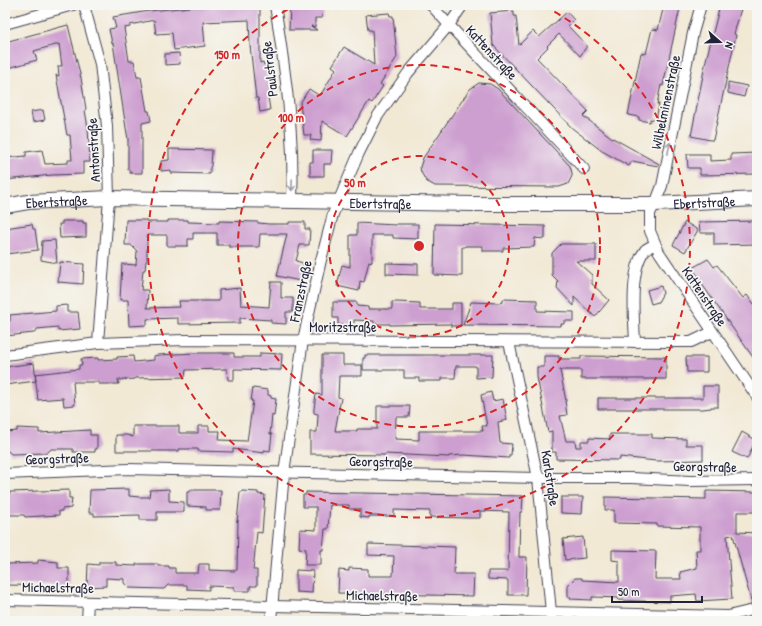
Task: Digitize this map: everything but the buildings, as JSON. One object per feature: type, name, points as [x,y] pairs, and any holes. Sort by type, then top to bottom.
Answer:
[{"type":"street","points":[[5,24],[73,5]]},
{"type":"street","name":"Antonstraße","points":[[84,5],[100,64],[107,126],[109,198],[98,343]]},
{"type":"street","name":"Paulstraße","points":[[275,5],[282,54],[293,168],[292,202]]},
{"type":"street","name":"Kattenstraße","points":[[431,5],[584,169]]},
{"type":"street","name":"Franzstraße","points":[[271,621],[284,473],[303,340],[321,260],[338,201],[359,152],[377,117],[408,73],[449,26],[463,5]]},
{"type":"street","name":"Wilhelminenstraße","points":[[655,204],[662,186],[693,33],[701,5]]},
{"type":"street","name":"Ebertstraße","points":[[5,206],[28,202],[109,198],[473,204],[655,204],[757,199]]},
{"type":"street","name":"Kattenstraße","points":[[655,204],[650,213],[650,231],[659,252],[757,397]]},
{"type":"street","points":[[635,342],[634,282],[638,262],[645,250],[655,244]]},
{"type":"street","name":"Moritzstraße","points":[[5,355],[98,343],[184,340],[691,342],[712,332]]},
{"type":"street","name":"Karlstraße","points":[[509,342],[538,478],[551,617]]},
{"type":"street","name":"Georgstraße","points":[[5,474],[128,469],[538,478],[632,478],[690,481],[757,480]]},
{"type":"street","name":"Michaelstraße","points":[[5,600],[272,607],[551,617],[728,616],[757,609]]},
{"type":"street","points":[[87,621],[88,602]]}]
